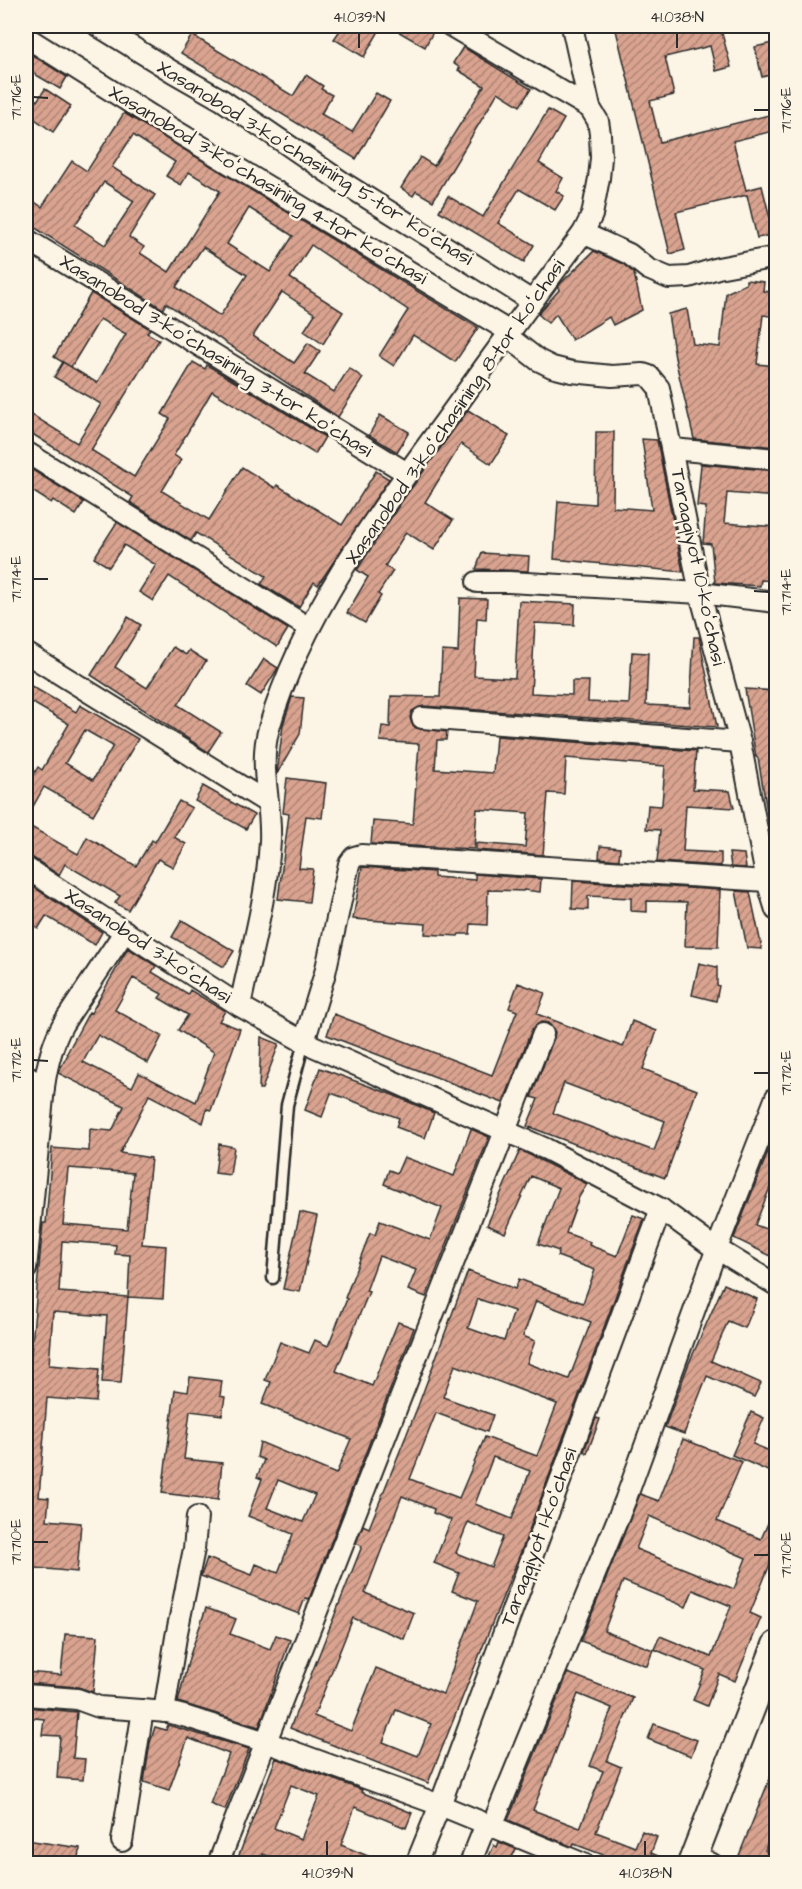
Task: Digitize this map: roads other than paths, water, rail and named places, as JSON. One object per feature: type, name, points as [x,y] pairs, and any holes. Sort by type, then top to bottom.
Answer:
[{"type":"street","name":"Xasanobod 3-koʻchasining 5-tor koʻchasi","points":[[98,26],[222,100],[342,182],[532,301]]},
{"type":"street","points":[[451,26],[590,108]]},
{"type":"street","name":"Xasanobod 3-koʻchasining 8-tor koʻchasi","points":[[240,1006],[267,876],[270,819],[264,749],[296,654],[309,628],[363,539],[407,473],[583,232],[592,215],[601,158],[598,121],[590,108],[572,26]]},
{"type":"street","name":"Xasanobod 3-koʻchasining 4-tor koʻchasi","points":[[26,37],[509,334]]},
{"type":"street","points":[[583,232],[629,254],[648,269],[669,278],[689,277],[718,268],[777,257]]},
{"type":"street","name":"Xasanobod 3-koʻchasining 3-tor koʻchasi","points":[[26,239],[407,473]]},
{"type":"street","name":"Taraqqiyot 10-koʻchasi","points":[[509,334],[538,360],[552,367],[612,376],[643,374],[649,376],[659,388],[700,593],[740,742],[768,881],[777,910]]},
{"type":"street","points":[[673,449],[777,459]]},
{"type":"street","points":[[26,452],[309,628]]},
{"type":"street","points":[[477,582],[700,593],[777,602]]},
{"type":"street","points":[[26,653],[268,803]]},
{"type":"street","points":[[422,718],[740,742]]},
{"type":"street","points":[[303,1042],[325,973],[349,864],[354,857],[362,855],[768,881]]},
{"type":"street","name":"Xasanobod 3-koʻchasi","points":[[26,868],[240,1006],[303,1042],[546,1149],[661,1209],[717,1248],[777,1285]]},
{"type":"street","points":[[26,1269],[48,1063],[56,1037],[125,931]]},
{"type":"street","points":[[218,1863],[543,1034]]},
{"type":"street","points":[[26,1076],[44,1087]]},
{"type":"street","points":[[470,1863],[489,1825],[625,1501],[717,1248],[777,1097]]},
{"type":"street","name":"Taraqqiyot 1-koʻchasi","points":[[416,1863],[440,1805],[661,1209]]},
{"type":"street","points":[[164,1712],[176,1638],[195,1549],[197,1517]]},
{"type":"street","points":[[699,1861],[777,1645]]},
{"type":"street","points":[[26,1695],[77,1699],[99,1707],[164,1712],[188,1717],[266,1742],[440,1805],[584,1863]]},
{"type":"street","points":[[122,1841],[143,1710]]},
{"type":"lane","points":[[273,1278],[287,1105],[303,1042]]}]
